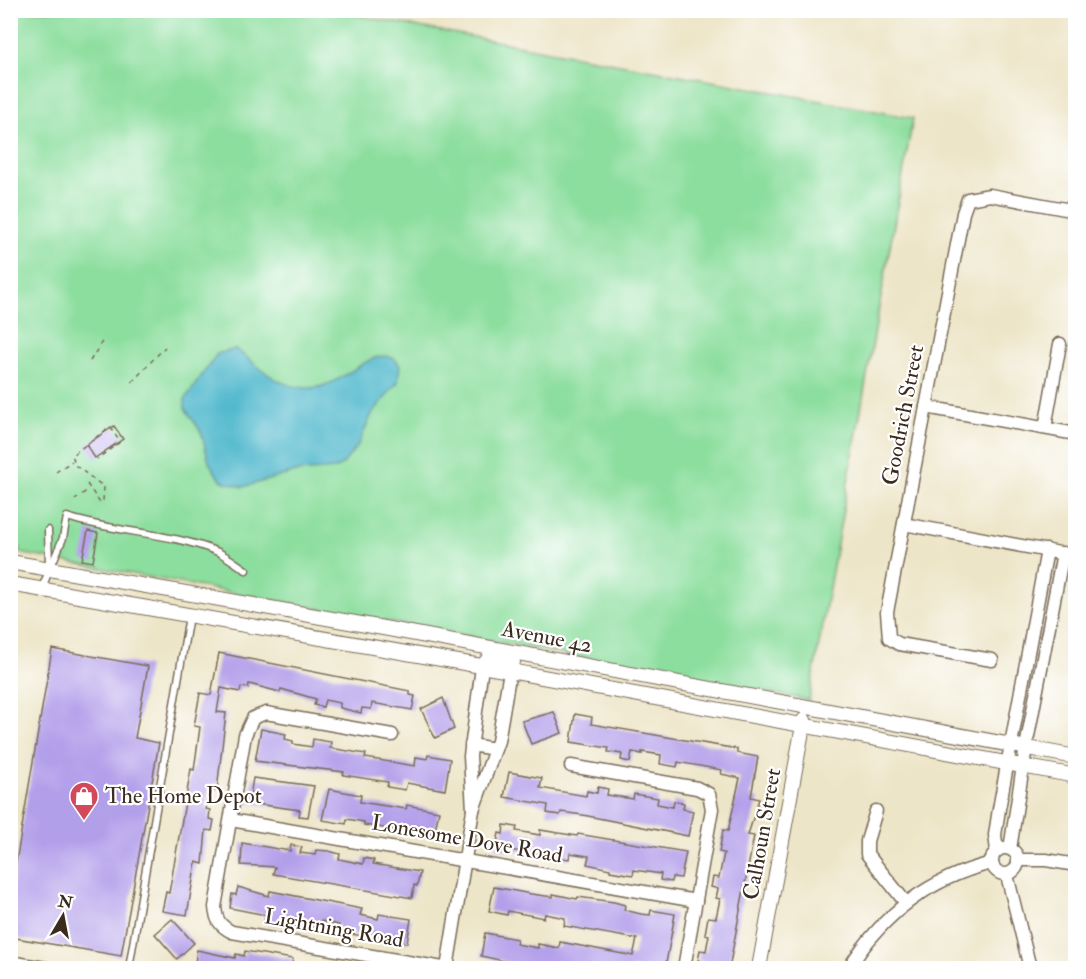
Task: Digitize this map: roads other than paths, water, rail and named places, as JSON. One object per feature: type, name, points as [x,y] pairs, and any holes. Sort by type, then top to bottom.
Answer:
[{"type":"street","name":"Goodrich Street","points":[[992,660],[914,647],[889,638],[887,612],[963,213],[968,199],[990,195],[1076,211]]},
{"type":"street","points":[[1044,428],[1060,344]]},
{"type":"street","points":[[926,407],[1076,434]]},
{"type":"street","points":[[904,524],[1069,555],[1040,676],[1015,811],[1010,849],[1019,860]]},
{"type":"street","points":[[992,863],[997,851],[995,835],[1010,744],[1047,550]]},
{"type":"street","name":"Avenue 42","points":[[10,562],[1076,757]]},
{"type":"street","name":"Avenue 42","points":[[10,584],[510,671],[1076,776]]},
{"type":"street","points":[[445,969],[466,861],[473,810],[471,745],[483,667],[489,658],[563,671],[595,668]]},
{"type":"street","points":[[473,810],[495,749],[510,671]]},
{"type":"street","points":[[1024,673],[1040,676]]},
{"type":"street","name":"Calhoun Street","points":[[759,969],[806,707]]},
{"type":"street","points":[[231,819],[245,735],[253,718],[266,713],[392,735]]},
{"type":"street","points":[[471,745],[495,749]]},
{"type":"street","points":[[571,766],[696,788],[709,794],[712,809],[684,969]]},
{"type":"street","points":[[999,809],[1015,811]]},
{"type":"street","points":[[876,811],[867,841],[867,854],[906,903]]},
{"type":"street","name":"Lonesome Dove Road","points":[[231,819],[696,901]]},
{"type":"street","name":"Lightning Road","points":[[231,819],[215,907],[220,924],[232,932],[445,969]]},
{"type":"street","points":[[997,851],[1010,849]]},
{"type":"street","points":[[1019,860],[1046,860],[1076,865]]},
{"type":"street","points":[[1008,875],[1017,868],[1019,860]]},
{"type":"street","points":[[849,969],[862,947],[906,903],[931,885],[964,871],[992,863]]},
{"type":"street","points":[[992,863],[999,873],[1008,875]]},
{"type":"street","points":[[1008,875],[1030,969]]},
{"type":"lane","points":[[41,590],[63,538],[67,518],[181,540],[219,553],[246,570]]},
{"type":"lane","points":[[48,530],[50,570]]},
{"type":"lane","points":[[129,969],[190,616]]},
{"type":"lane","points":[[10,959],[64,969]]},
{"type":"water","points":[[235,349],[276,379],[296,387],[308,388],[333,382],[377,357],[387,356],[396,360],[400,366],[398,382],[372,414],[358,445],[343,464],[335,469],[296,472],[243,487],[222,481],[215,472],[209,462],[201,432],[185,408],[185,399],[217,354]]},
{"type":"place","name":"The Home Depot","points":[[84,822]]}]
